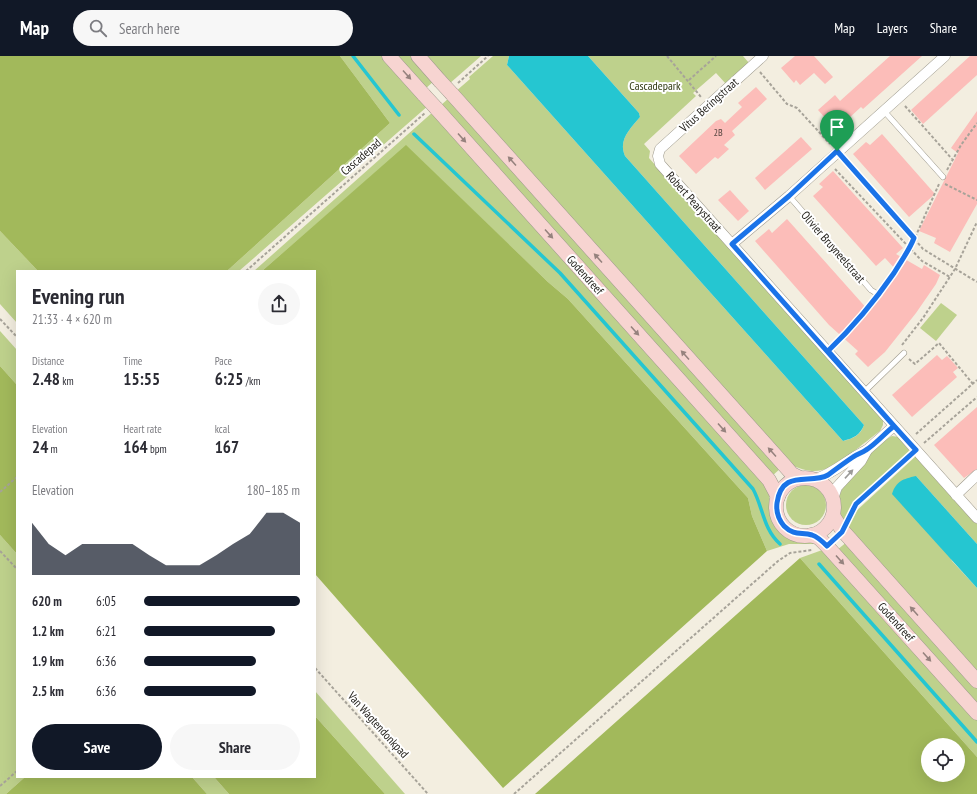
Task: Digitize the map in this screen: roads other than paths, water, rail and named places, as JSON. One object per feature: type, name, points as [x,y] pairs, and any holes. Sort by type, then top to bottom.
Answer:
[{"type":"main road","name":"Godendreef","points":[[389,56],[424,95],[431,110],[768,480],[778,497]]},
{"type":"main road","name":"Godendreef","points":[[418,56],[440,81],[453,91],[785,466],[800,478]]},
{"type":"main road","points":[[800,478],[815,479],[826,487],[833,499],[833,516],[824,528],[811,535],[796,534],[784,526],[777,512],[778,497],[786,485],[800,478]]},
{"type":"main road","name":"Godendreef","points":[[833,516],[842,532],[977,682]]},
{"type":"main road","name":"Godendreef","points":[[811,535],[819,538],[827,546],[977,713]]},
{"type":"street","name":"Vitus Beringstraat","points":[[658,156],[660,149],[762,56]]},
{"type":"street","points":[[732,244],[789,196],[837,151],[945,56]]},
{"type":"street","name":"Robert Pearystraat","points":[[658,156],[660,164],[977,518]]},
{"type":"street","points":[[815,479],[827,475],[855,455],[867,450],[894,426]]},
{"type":"street","points":[[833,499],[837,487],[861,461],[867,450]]},
{"type":"street","points":[[956,495],[977,475]]},
{"type":"lane","points":[[883,110],[943,177]]},
{"type":"lane","name":"Olivier Bruyneelstraat","points":[[789,196],[871,290],[879,295]]},
{"type":"lane","points":[[864,392],[904,353]]},
{"type":"water","points":[[509,56],[588,56],[639,113],[640,117],[629,130],[624,140],[623,150],[625,156],[864,425],[858,434],[843,441],[507,65]]},
{"type":"water","points":[[916,476],[977,544],[977,588],[892,494],[898,483],[907,478]]},
{"type":"waterway","points":[[353,56],[399,115]]},
{"type":"waterway","points":[[414,134],[560,273],[753,489],[770,532],[780,544]]},
{"type":"waterway","points":[[819,564],[977,742]]},
{"type":"park label","name":"Cascadepark","points":[[655,86]]}]
